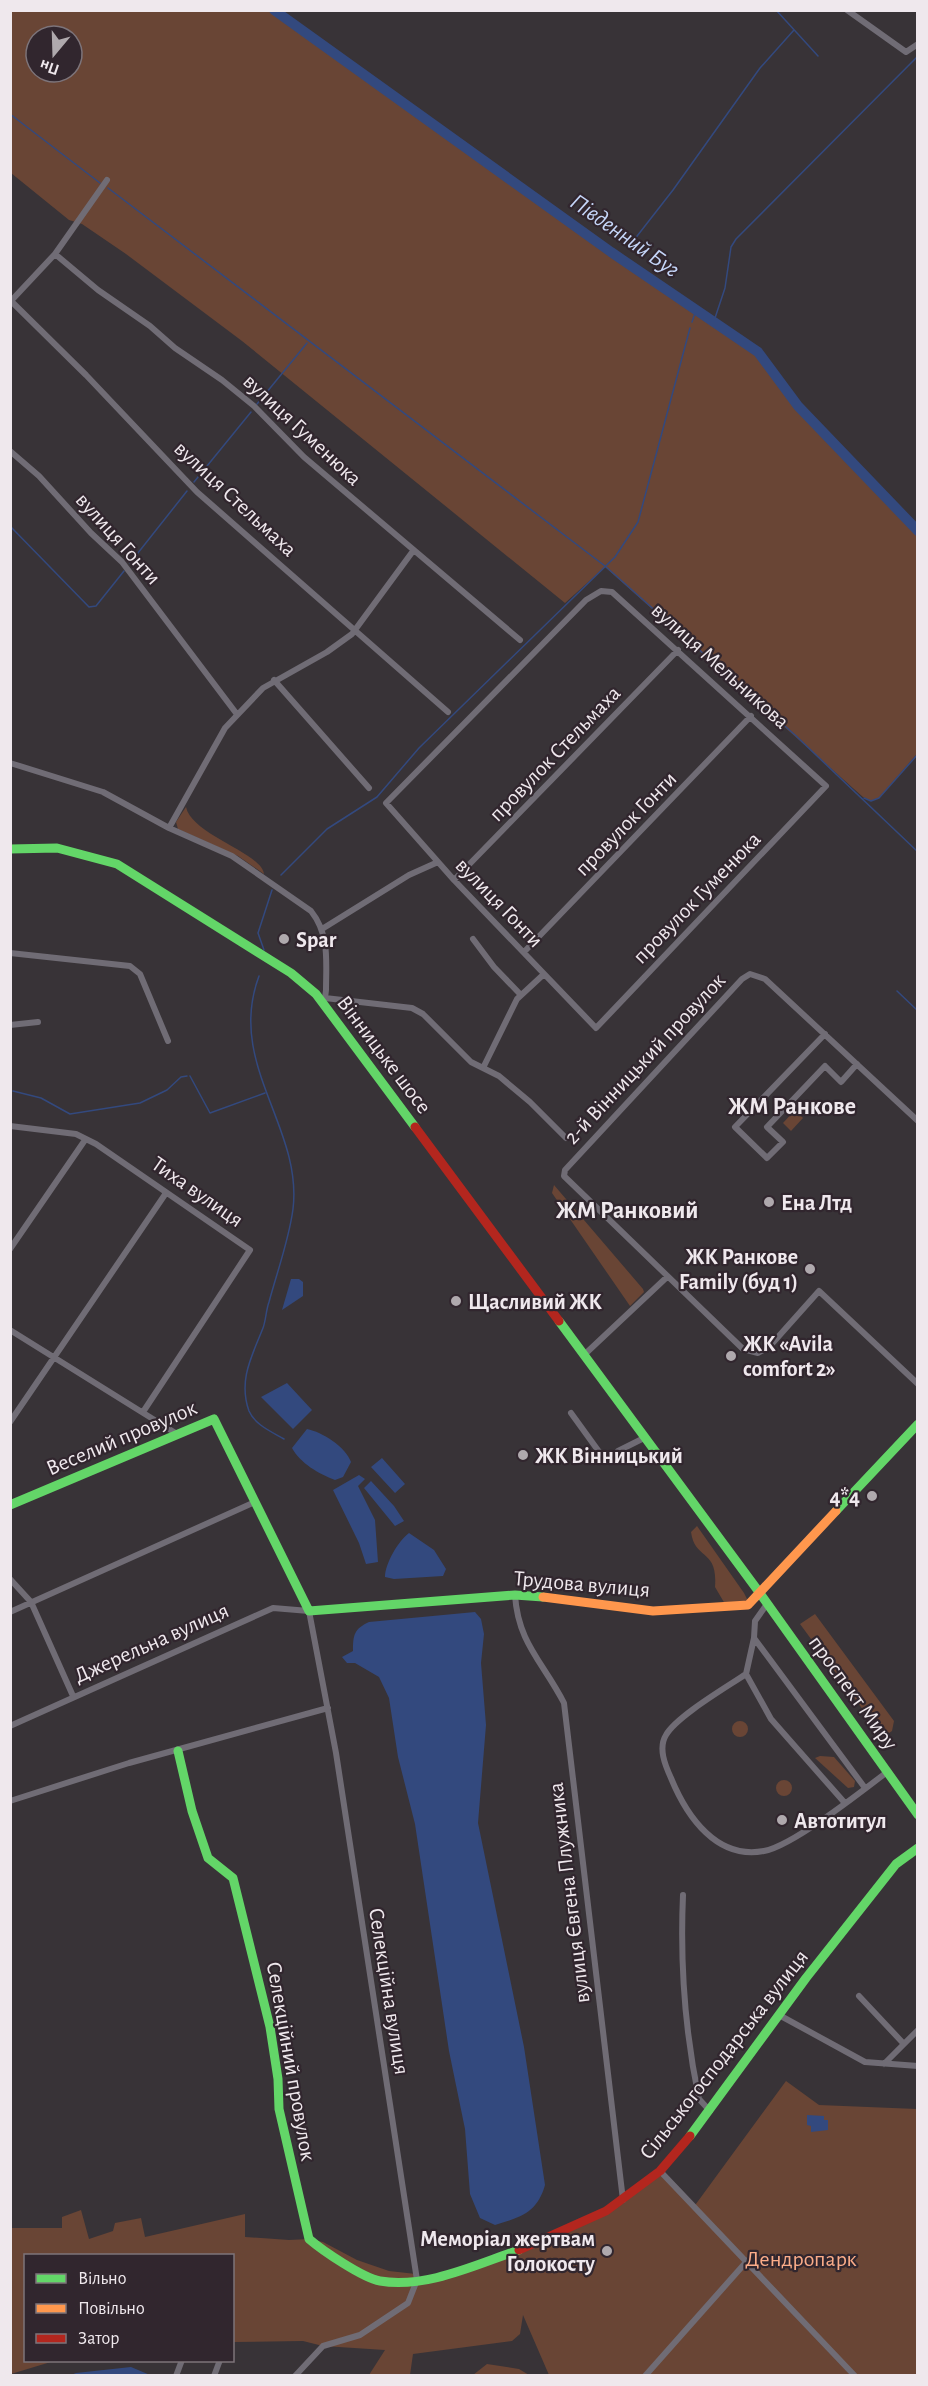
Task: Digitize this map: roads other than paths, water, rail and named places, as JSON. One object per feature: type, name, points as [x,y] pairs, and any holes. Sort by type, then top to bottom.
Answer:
[{"type":"street","points":[[847,10],[906,52],[918,44]]},
{"type":"street","points":[[11,301],[55,254],[107,180]]},
{"type":"street","name":"вулиця Гуменюка","points":[[55,254],[98,290],[150,326],[175,348],[222,380],[254,406],[304,457],[520,640]]},
{"type":"street","name":"вулиця Стельмаха","points":[[11,301],[86,375],[196,492],[447,712]]},
{"type":"street","name":"вулиця Гонти","points":[[10,451],[122,562],[236,713]]},
{"type":"street","points":[[169,828],[225,728],[236,713],[274,680],[327,652],[353,631],[413,551]]},
{"type":"street","name":"вулиця Мельникова","points":[[386,803],[586,600],[601,591],[612,592],[826,786]]},
{"type":"street","name":"провулок Стельмаха","points":[[454,880],[678,650]]},
{"type":"street","points":[[274,680],[369,788]]},
{"type":"street","name":"провулок Гонти","points":[[524,952],[751,716]]},
{"type":"street","points":[[10,763],[103,792],[169,828],[232,856],[311,911],[325,938],[323,999],[412,1008],[423,1014],[471,1062],[499,1076],[530,1102],[566,1138]]},
{"type":"street","name":"провулок Гуменюка","points":[[591,1023],[596,1028],[826,786]]},
{"type":"street","name":"вулиця Гонти","points":[[386,803],[454,880],[591,1023]]},
{"type":"street","name":"Вінницьке шосе","points":[[10,849],[57,848],[117,864],[291,973],[323,999],[644,1438]]},
{"type":"street","points":[[322,929],[409,875],[438,862]]},
{"type":"street","points":[[473,939],[494,967],[520,994]]},
{"type":"street","points":[[10,953],[130,966],[140,974],[168,1041]]},
{"type":"street","points":[[483,1068],[520,994],[544,974]]},
{"type":"street","name":"2-й Вінницький провулок","points":[[667,1277],[566,1179],[565,1170],[742,979],[750,974],[765,979],[918,1121]]},
{"type":"street","points":[[10,1025],[38,1022]]},
{"type":"street","points":[[825,1034],[735,1127],[767,1158],[783,1142],[767,1127],[825,1066],[842,1082],[857,1064]]},
{"type":"street","name":"Тиха вулиця","points":[[10,1126],[76,1134],[250,1250],[143,1412]]},
{"type":"street","points":[[10,1249],[85,1140]]},
{"type":"street","points":[[10,1422],[56,1358],[166,1193]]},
{"type":"street","points":[[584,1355],[667,1277],[743,1348],[758,1353],[770,1346],[819,1291],[918,1384]]},
{"type":"street","points":[[10,1330],[177,1434]]},
{"type":"street","points":[[571,1413],[605,1460],[609,1457]]},
{"type":"street","name":"Веселий провулок","points":[[10,1505],[214,1419],[255,1502]]},
{"type":"street","name":"Трудова вулиця","points":[[309,1611],[515,1595],[544,1596],[624,1610],[748,1605],[918,1424]]},
{"type":"street","points":[[618,1450],[644,1438]]},
{"type":"street","name":"проспект Миру","points":[[644,1438],[759,1592],[918,1815]]},
{"type":"street","points":[[10,1612],[255,1502],[309,1611]]},
{"type":"street","points":[[10,1580],[30,1602],[73,1696]]},
{"type":"street","name":"вулиця Євгена Плужника","points":[[515,1595],[516,1615],[523,1636],[564,1703],[623,2199]]},
{"type":"street","points":[[767,1604],[754,1621],[754,1636],[746,1674],[771,1719],[844,1802]]},
{"type":"street","name":"Джерельна вулиця","points":[[10,1726],[273,1608],[309,1611]]},
{"type":"street","name":"Селекційна вулиця","points":[[309,1611],[328,1708],[417,2280]]},
{"type":"street","points":[[754,1636],[865,1788]]},
{"type":"street","points":[[746,1674],[679,1721],[666,1735],[662,1751],[667,1770],[688,1814],[699,1827],[723,1845],[752,1852],[774,1849],[887,1772]]},
{"type":"street","points":[[10,1801],[328,1708]]},
{"type":"street","name":"Селекційний провулок","points":[[178,1751],[192,1811],[208,1858],[233,1878],[270,2027],[279,2079],[279,2109],[302,2217],[309,2238],[326,2253]]},
{"type":"street","name":"Сільськогосподарська вулиця","points":[[326,2253],[379,2281],[417,2280],[446,2274],[539,2243],[606,2211],[660,2171],[710,2111],[779,2015],[896,1864],[918,1848]]},
{"type":"street","points":[[683,1895],[681,1941],[686,2009],[699,2099],[710,2111]]},
{"type":"street","points":[[860,1996],[903,2043]]},
{"type":"street","points":[[779,2015],[846,2053],[866,2061],[918,2066]]},
{"type":"street","points":[[884,2064],[918,2030]]},
{"type":"street","points":[[660,2171],[855,2376]]},
{"type":"street","points":[[645,2376],[747,2261]]},
{"type":"street","points":[[295,2376],[323,2346],[360,2335],[408,2303],[417,2280]]},
{"type":"street","points":[[176,2376],[182,2362]]},
{"type":"street","points":[[214,2376],[220,2362]]},
{"type":"water","points":[[291,1279],[299,1279],[303,1282],[303,1296],[282,1310]]},
{"type":"water","points":[[287,1383],[312,1410],[293,1429],[261,1397]]},
{"type":"water","points":[[307,1429],[320,1433],[333,1441],[348,1456],[351,1462],[343,1477],[335,1480],[323,1475],[295,1453],[292,1448]]},
{"type":"water","points":[[382,1458],[405,1484],[395,1493],[371,1467]]},
{"type":"water","points":[[359,1475],[365,1479],[358,1486],[375,1520],[378,1562],[366,1564],[359,1543],[333,1490]]},
{"type":"water","points":[[371,1481],[394,1506],[404,1521],[395,1526],[364,1488]]},
{"type":"water","points":[[409,1533],[434,1550],[446,1569],[443,1576],[394,1579],[385,1577],[393,1553]]},
{"type":"water","points":[[475,1612],[481,1619],[484,1634],[481,1663],[486,1725],[478,1823],[524,2047],[545,2185],[537,2202],[527,2213],[495,2225],[480,2218],[470,2194],[465,2129],[449,2051],[415,1824],[398,1757],[389,1698],[379,1677],[355,1663],[347,1663],[342,1657],[353,1651],[355,1633],[369,1622]]},
{"type":"water","points":[[807,2115],[824,2116],[824,2120],[828,2120],[828,2130],[811,2132],[811,2126],[807,2125]]},
{"type":"water","points":[[131,2367],[150,2375],[71,2375],[76,2373]]},
{"type":"waterway","name":"Південний Буг","points":[[274,10],[611,252],[758,352],[798,406],[918,531]]},
{"type":"waterway","points":[[776,10],[818,56]]},
{"type":"waterway","points":[[634,240],[673,190],[760,68],[794,30]]},
{"type":"waterway","points":[[714,321],[725,288],[731,247],[736,239],[918,56]]},
{"type":"waterway","points":[[10,114],[100,183]]},
{"type":"waterway","points":[[108,188],[605,566],[795,735],[918,852]]},
{"type":"waterway","points":[[692,322],[696,310]]},
{"type":"waterway","points":[[281,875],[327,829],[377,797],[419,748],[615,557],[638,522],[690,328]]},
{"type":"waterway","points":[[257,404],[307,343]]},
{"type":"waterway","points":[[194,482],[251,412]]},
{"type":"waterway","points":[[130,563],[187,491]]},
{"type":"waterway","points":[[10,526],[89,607],[96,606],[124,571]]},
{"type":"waterway","points":[[864,798],[871,801],[879,798],[918,754]]},
{"type":"waterway","points":[[264,950],[258,933],[272,890]]},
{"type":"waterway","points":[[259,976],[251,1008],[252,1038],[258,1067],[287,1150],[293,1179],[293,1209],[264,1325],[248,1368],[245,1389],[249,1411],[255,1420],[284,1439]]},
{"type":"waterway","points":[[897,991],[918,1011]]},
{"type":"waterway","points":[[13,1091],[41,1098],[70,1114],[140,1103],[167,1090],[181,1077],[187,1076]]},
{"type":"waterway","points":[[190,1076],[210,1113],[265,1093]]},
{"type":"place","name":"Spar","points":[[284,939]]},
{"type":"place","name":"Ена Лтд","points":[[769,1202]]},
{"type":"place","name":"ЖК Ранкове Family (буд 1)","points":[[810,1269]]},
{"type":"place","name":"Щасливий ЖК","points":[[456,1301]]},
{"type":"place","name":"ЖК «Avila comfort 2»","points":[[731,1356]]},
{"type":"place","name":"ЖК Вінницький","points":[[523,1455]]},
{"type":"place","name":"4*4","points":[[872,1496]]},
{"type":"place","name":"Автотитул","points":[[782,1820]]},
{"type":"place","name":"Меморіал жертвам Голокосту","points":[[607,2251]]},
{"type":"district","name":"ЖМ Ранкове","points":[[792,1106]]},
{"type":"district","name":"ЖМ Ранковий","points":[[627,1210]]},
{"type":"park label","name":"Дендропарк","points":[[801,2258]]}]
